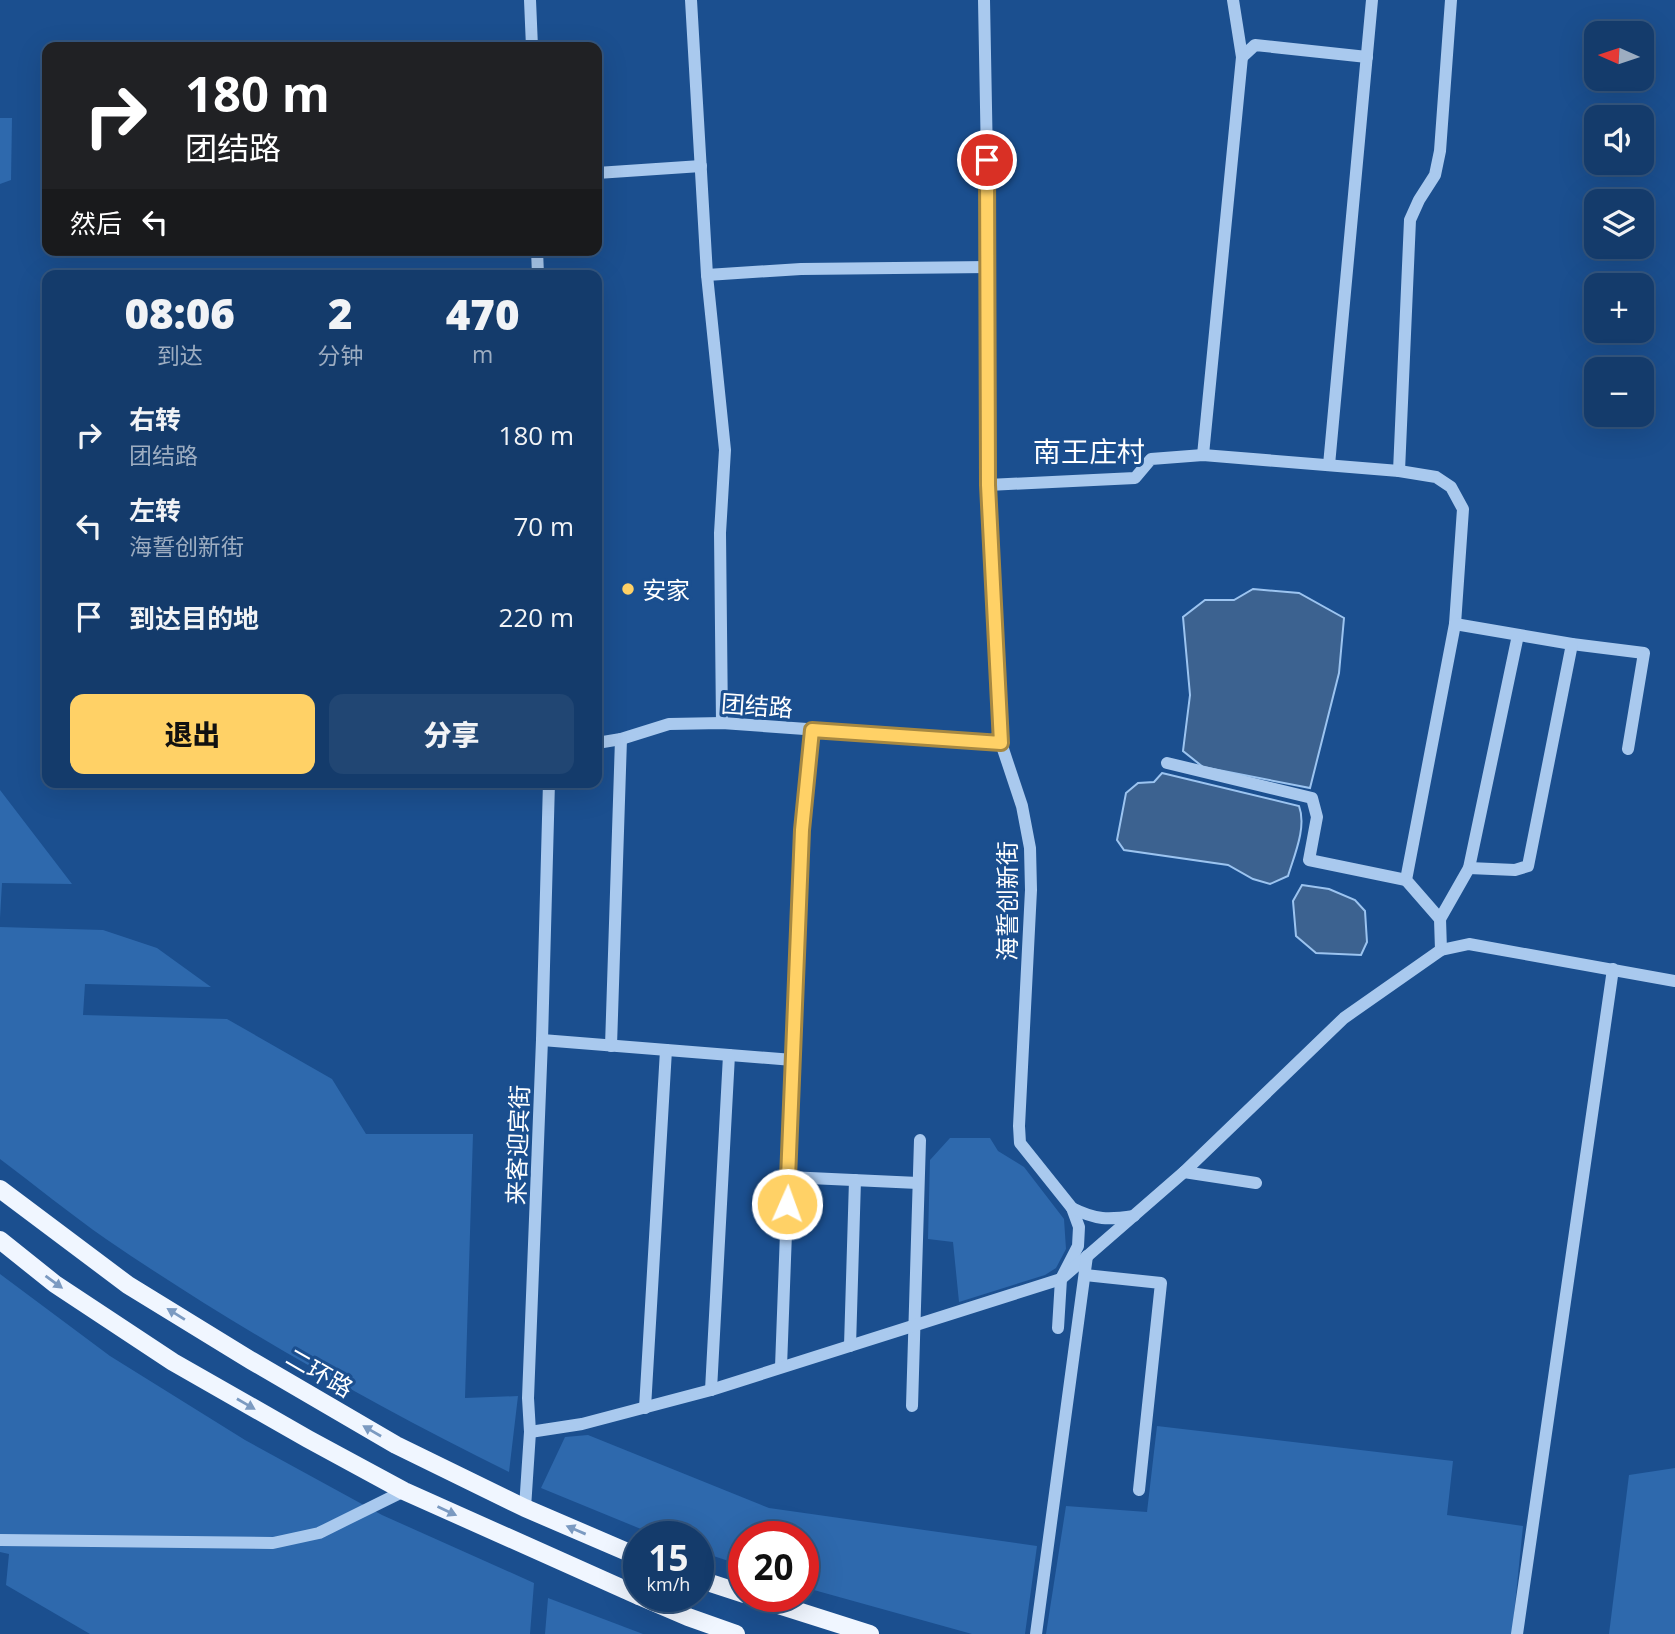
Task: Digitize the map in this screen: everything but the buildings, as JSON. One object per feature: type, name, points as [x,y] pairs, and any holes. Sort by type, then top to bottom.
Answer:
[{"type":"main road","name":"二环路","points":[[0,1189],[128,1285],[396,1445],[525,1508],[623,1551]]},
{"type":"main road","points":[[0,1240],[55,1284],[173,1362],[404,1491],[623,1589]]},
{"type":"main road","points":[[676,1612],[736,1634]]},
{"type":"main road","points":[[801,1612],[870,1634]]},
{"type":"street","points":[[530,0],[532,42]]},
{"type":"street","points":[[691,0],[707,275],[725,450],[720,533],[722,723]]},
{"type":"street","name":"海誓创新街","points":[[984,0],[989,267],[988,485],[1001,743],[1022,806],[1030,848],[1031,890],[1020,1143],[1072,1208],[1079,1227],[1078,1246],[1062,1279]]},
{"type":"street","points":[[1203,454],[1242,57],[1233,0]]},
{"type":"street","points":[[1329,465],[1372,0]]},
{"type":"street","points":[[1399,471],[1410,220],[1435,175],[1440,151],[1451,0]]},
{"type":"street","points":[[1242,57],[1255,46],[1367,57]]},
{"type":"street","points":[[602,173],[701,166]]},
{"type":"street","points":[[707,275],[801,269],[989,267]]},
{"type":"street","points":[[988,485],[1135,478],[1152,459],[1203,454],[1399,471],[1436,477],[1451,487],[1464,509],[1455,624],[1406,880]]},
{"type":"street","points":[[1455,624],[1644,653],[1628,749]]},
{"type":"street","points":[[1441,950],[1440,919],[1469,868],[1518,635]]},
{"type":"street","points":[[1469,868],[1514,870],[1528,866],[1572,644]]},
{"type":"street","name":"团结路","points":[[602,742],[669,724],[722,723],[1001,743]]},
{"type":"street","points":[[781,1367],[802,830],[812,730]]},
{"type":"street","points":[[611,1046],[621,739]]},
{"type":"street","points":[[1167,763],[1312,798],[1317,817],[1309,860],[1406,880],[1440,919]]},
{"type":"street","name":"来客迎宾街","points":[[525,1508],[530,1432],[528,1398],[549,788]]},
{"type":"street","points":[[530,1432],[582,1424],[711,1390],[1062,1279],[1184,1172],[1344,1018],[1441,950],[1469,944],[1675,981]]},
{"type":"street","points":[[1517,1634],[1613,969]]},
{"type":"street","points":[[542,1041],[793,1059]]},
{"type":"street","points":[[645,1408],[666,1050]]},
{"type":"street","points":[[711,1390],[729,1055]]},
{"type":"street","points":[[912,1406],[920,1140]]},
{"type":"street","points":[[1184,1172],[1256,1183]]},
{"type":"street","points":[[788,1177],[918,1182]]},
{"type":"street","points":[[850,1346],[855,1180]]},
{"type":"street","points":[[1072,1208],[1090,1217],[1109,1220],[1134,1216]]},
{"type":"street","points":[[1036,1634],[1087,1256]]},
{"type":"street","points":[[1085,1275],[1161,1283],[1139,1489]]},
{"type":"street","points":[[1058,1328],[1062,1279]]},
{"type":"street","points":[[0,1540],[273,1543],[319,1533],[404,1491]]},
{"type":"shaded area","points":[[0,118],[12,118],[11,180],[0,184]]},
{"type":"shaded area","points":[[1253,589],[1299,593],[1344,618],[1339,673],[1310,788],[1203,767],[1183,751],[1190,695],[1183,617],[1205,600],[1234,600]]},
{"type":"shaded area","points":[[1162,773],[1299,806],[1301,832],[1288,876],[1270,884],[1253,879],[1228,865],[1124,850],[1117,840],[1126,793],[1138,783],[1154,782]]},
{"type":"shaded area","points":[[0,790],[72,884],[2,883],[0,918]]},
{"type":"shaded area","points":[[1302,885],[1329,889],[1355,900],[1365,911],[1367,942],[1361,955],[1316,953],[1296,936],[1293,901]]},
{"type":"shaded area","points":[[0,927],[103,930],[157,948],[211,987],[85,984],[83,1015],[227,1019],[332,1079],[366,1134],[473,1134],[465,1398],[518,1396],[509,1472],[354,1391],[204,1303],[79,1220],[0,1159]]},
{"type":"shaded area","points":[[950,1138],[990,1138],[998,1151],[1024,1167],[1064,1219],[1066,1249],[1056,1268],[1045,1275],[959,1302],[953,1242],[928,1239],[930,1160]]},
{"type":"shaded area","points":[[0,1274],[110,1356],[245,1440],[382,1515],[534,1583],[530,1634],[90,1634],[6,1585],[9,1554],[0,1552]]},
{"type":"shaded area","points":[[1157,1426],[1453,1461],[1447,1515],[1523,1526],[1512,1634],[1046,1634],[1066,1506],[1147,1512]]},
{"type":"shaded area","points":[[588,1435],[769,1508],[1037,1546],[1025,1634],[972,1634],[819,1591],[819,1521],[728,1521],[728,1561],[714,1556],[714,1521],[623,1522],[541,1488],[565,1437]]},
{"type":"shaded area","points":[[1675,1468],[1675,1634],[1609,1634],[1629,1475]]},
{"type":"shaded area","points":[[548,1598],[643,1634],[545,1634]]},
{"type":"place","name":"安家","points":[[628,589]]},
{"type":"district","name":"南王庄村","points":[[1089,451]]},
{"type":"route","points":[[787,1204],[802,830],[812,730],[1001,743],[988,485],[987,160]]}]
